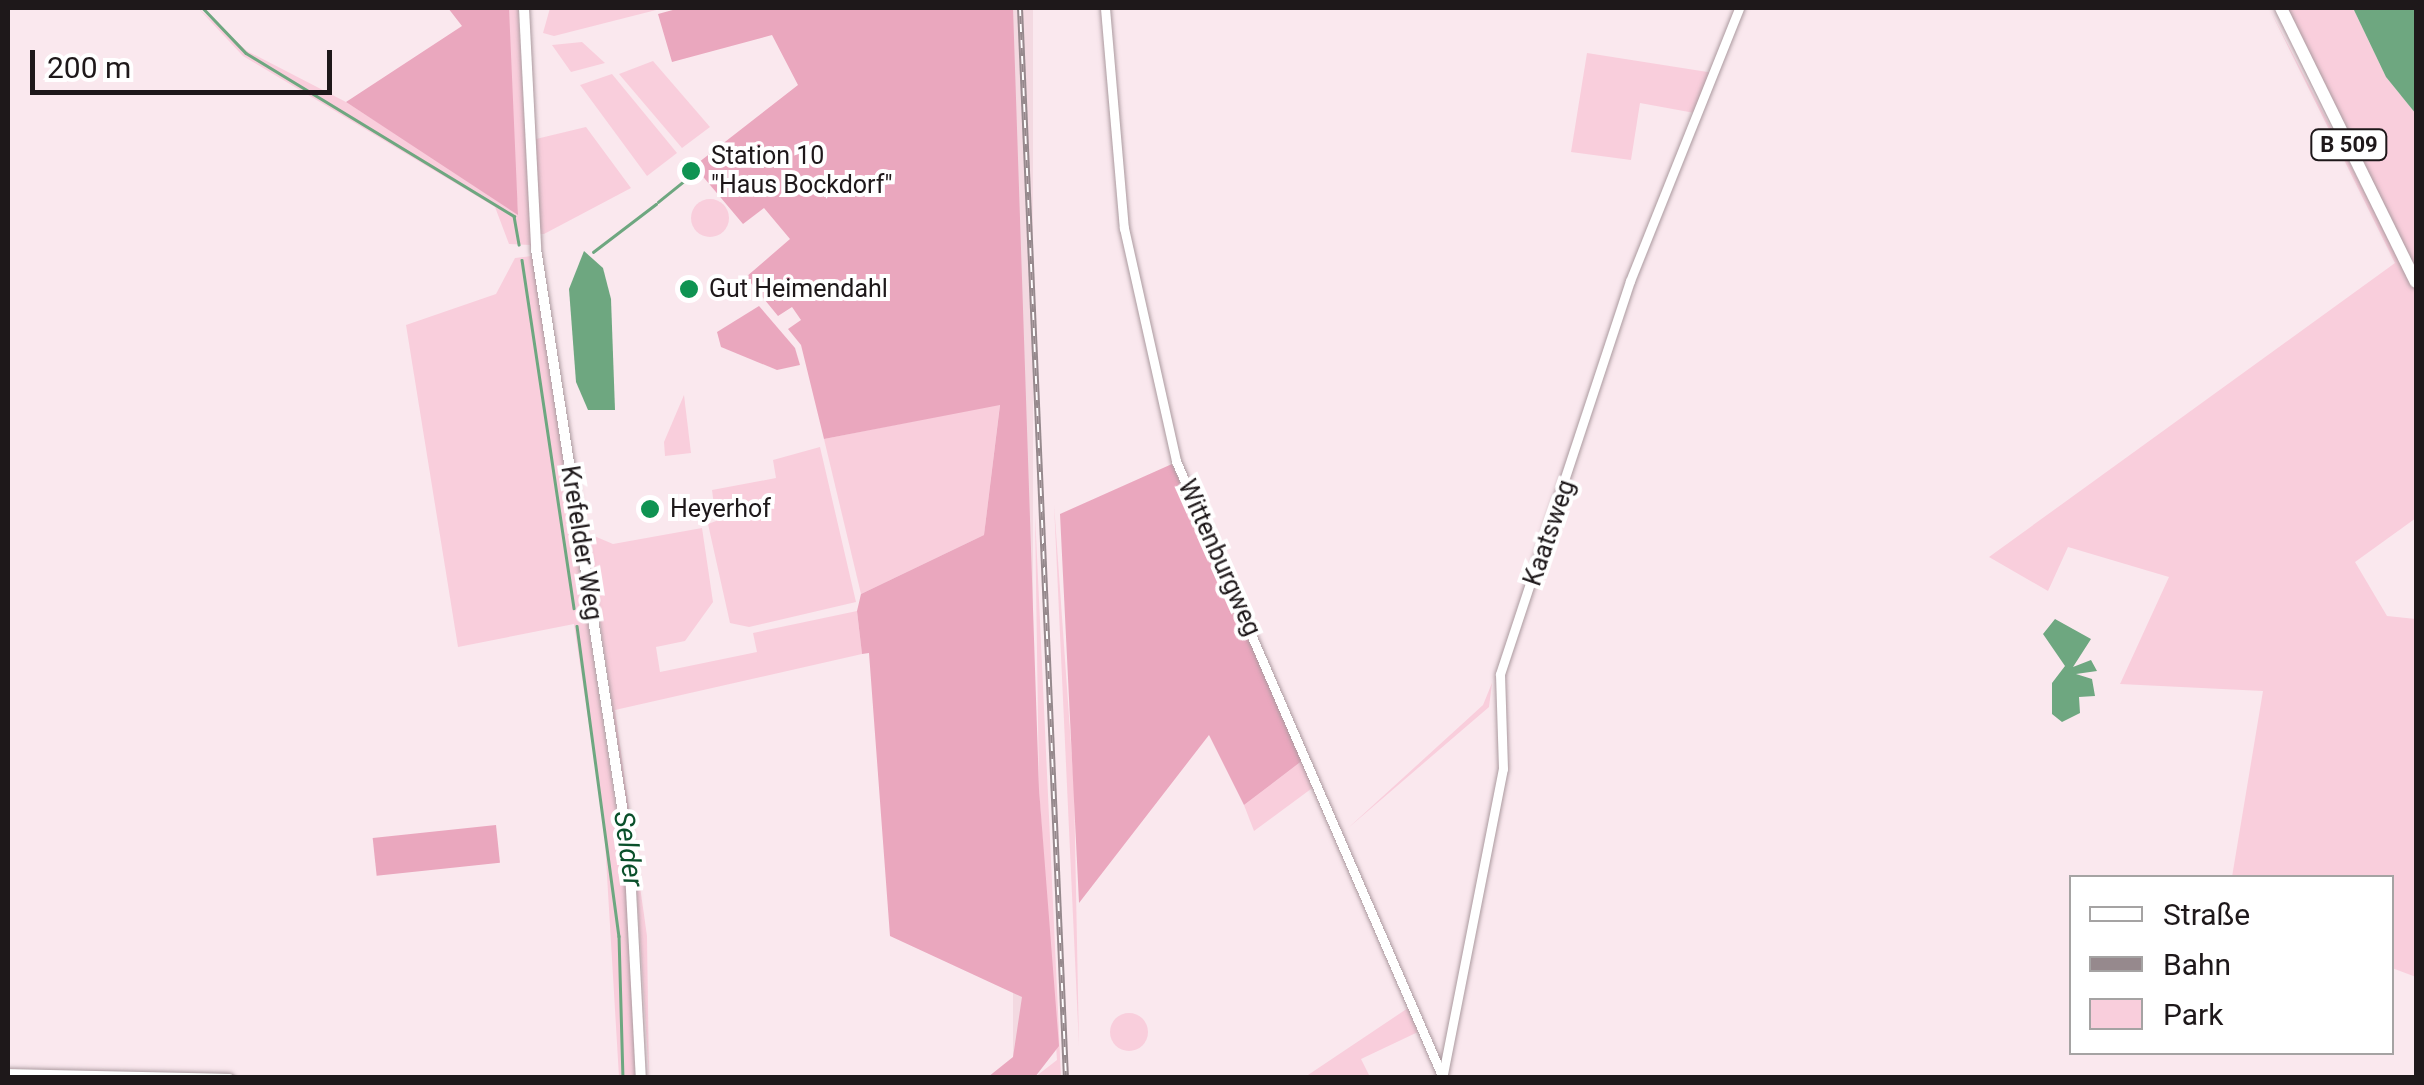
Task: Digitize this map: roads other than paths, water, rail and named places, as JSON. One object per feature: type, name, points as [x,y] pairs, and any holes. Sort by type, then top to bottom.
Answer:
[{"type":"main road","name":"B 509","points":[[2281,8],[2416,282]]},
{"type":"street","name":"Krefelder Weg","points":[[524,8],[536,248],[631,869],[640,1078]]},
{"type":"street","name":"Wittenburgweg","points":[[1105,8],[1124,228],[1176,461],[1443,1077]]},
{"type":"street","name":"Kaatsweg","points":[[1443,1077],[1503,769],[1500,674],[1630,281],[1739,8]]},
{"type":"street","points":[[8,1072],[229,1078]]},
{"type":"waterway","name":"Selder","points":[[203,8],[246,53],[514,216],[519,245]]},
{"type":"waterway","points":[[658,202],[685,180]]},
{"type":"waterway","points":[[593,252],[656,204]]},
{"type":"waterway","name":"Selder","points":[[522,260],[574,608]]},
{"type":"waterway","name":"Selder","points":[[577,626],[619,936],[623,1078]]},
{"type":"railway","points":[[1020,8],[1066,1078]]},
{"type":"place","name":"Station 10 \"Haus Bockdorf\"","points":[[691,171]]},
{"type":"place","name":"Gut Heimendahl","points":[[689,289]]},
{"type":"place","name":"Heyerhof","points":[[650,509]]}]
